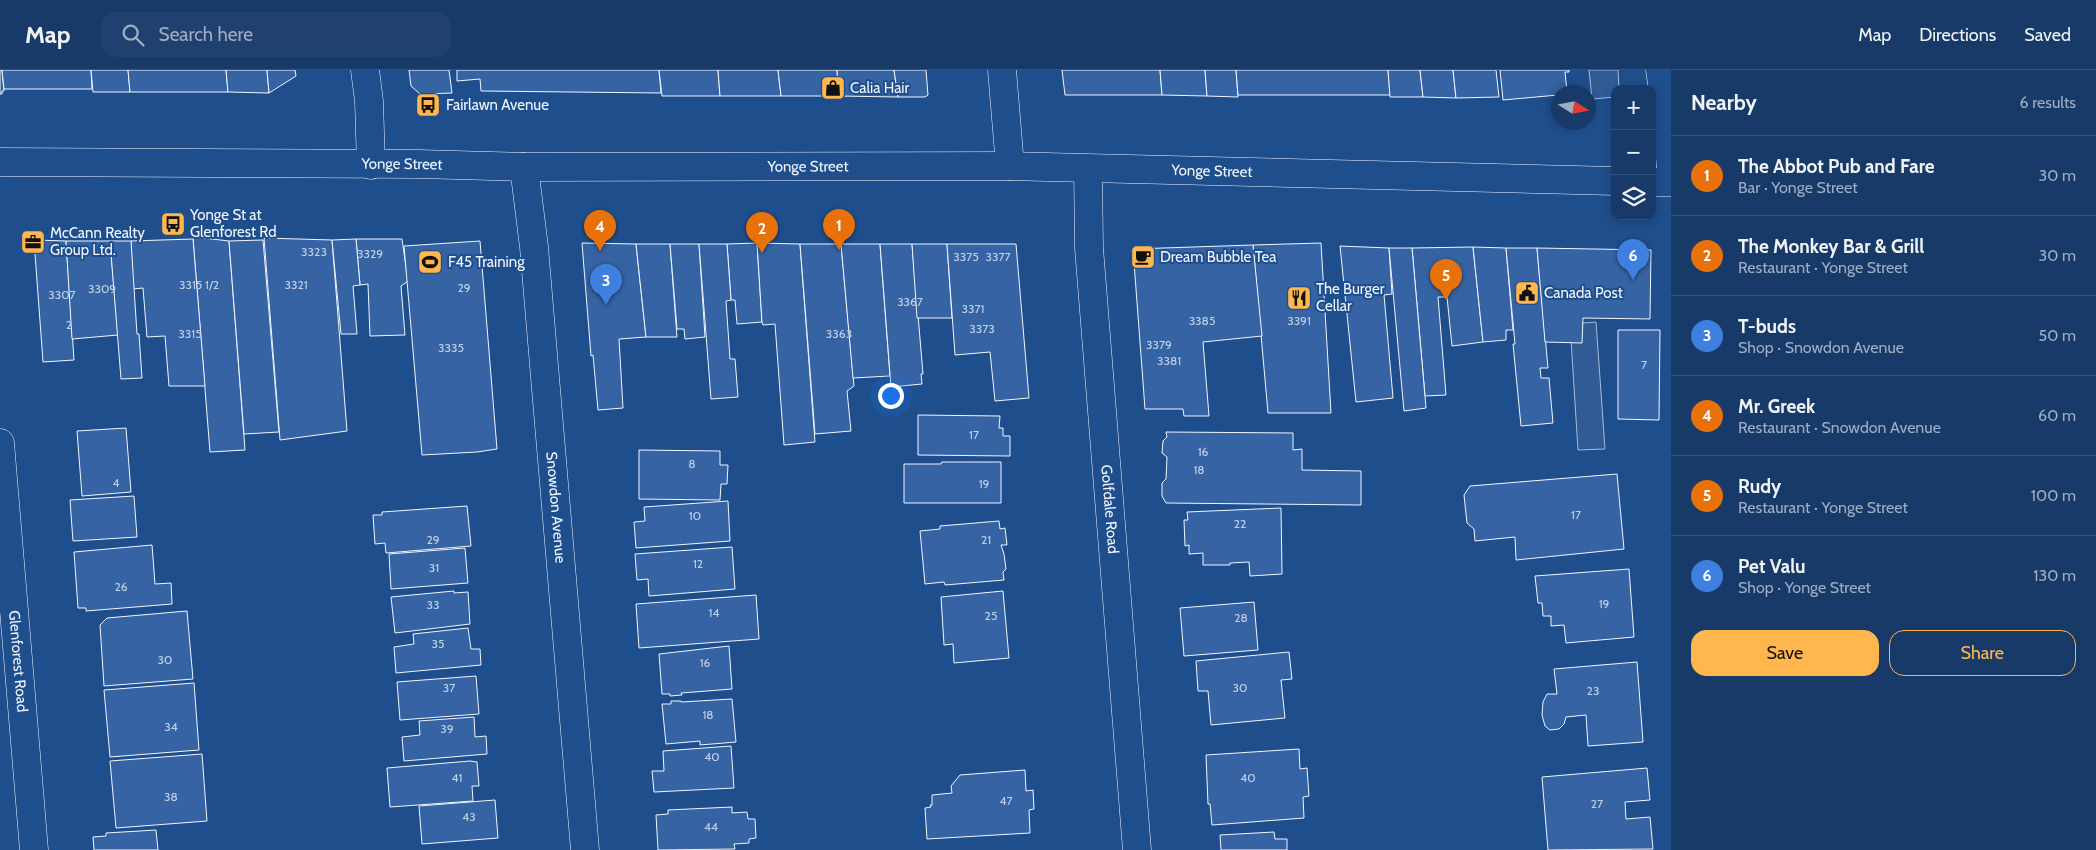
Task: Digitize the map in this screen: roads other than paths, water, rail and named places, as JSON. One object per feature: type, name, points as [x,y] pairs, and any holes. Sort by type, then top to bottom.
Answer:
[{"type":"street","points":[[365,70],[369,101],[371,165]]},
{"type":"street","points":[[1002,70],[1010,166]]},
{"type":"street","points":[[1660,70],[1671,170]]},
{"type":"street","name":"Yonge Street","points":[[0,162],[420,164],[524,167],[1010,166],[1611,181]]},
{"type":"street","name":"Snowdon Avenue","points":[[524,167],[534,247],[585,850]]},
{"type":"street","name":"Golfdale Road","points":[[1088,168],[1089,248],[1136,850]]},
{"type":"street","points":[[1656,182],[1671,182]]},
{"type":"street","name":"Glenforest Road","points":[[0,443],[34,850]]},
{"type":"place","name":"Calia Hair","points":[[833,88]]},
{"type":"place","name":"Fairlawn Avenue","points":[[428,105]]},
{"type":"place","name":"Yonge St at Glenforest Rd","points":[[173,224]]},
{"type":"place","name":"McCann Realty Group Ltd.","points":[[33,242]]},
{"type":"place","name":"The Abbot Pub and Fare","points":[[839,250]]},
{"type":"place","name":"Mr. Greek","points":[[600,251]]},
{"type":"place","name":"The Monkey Bar & Grill","points":[[762,253]]},
{"type":"place","name":"Dream Bubble Tea","points":[[1143,257]]},
{"type":"place","name":"F45 Training","points":[[430,262]]},
{"type":"place","name":"Pet Valu","points":[[1633,280]]},
{"type":"place","name":"Canada Post","points":[[1527,293]]},
{"type":"place","name":"The Burger Cellar","points":[[1299,298]]},
{"type":"place","name":"Rudy","points":[[1446,300]]},
{"type":"place","name":"T-buds","points":[[606,305]]}]
